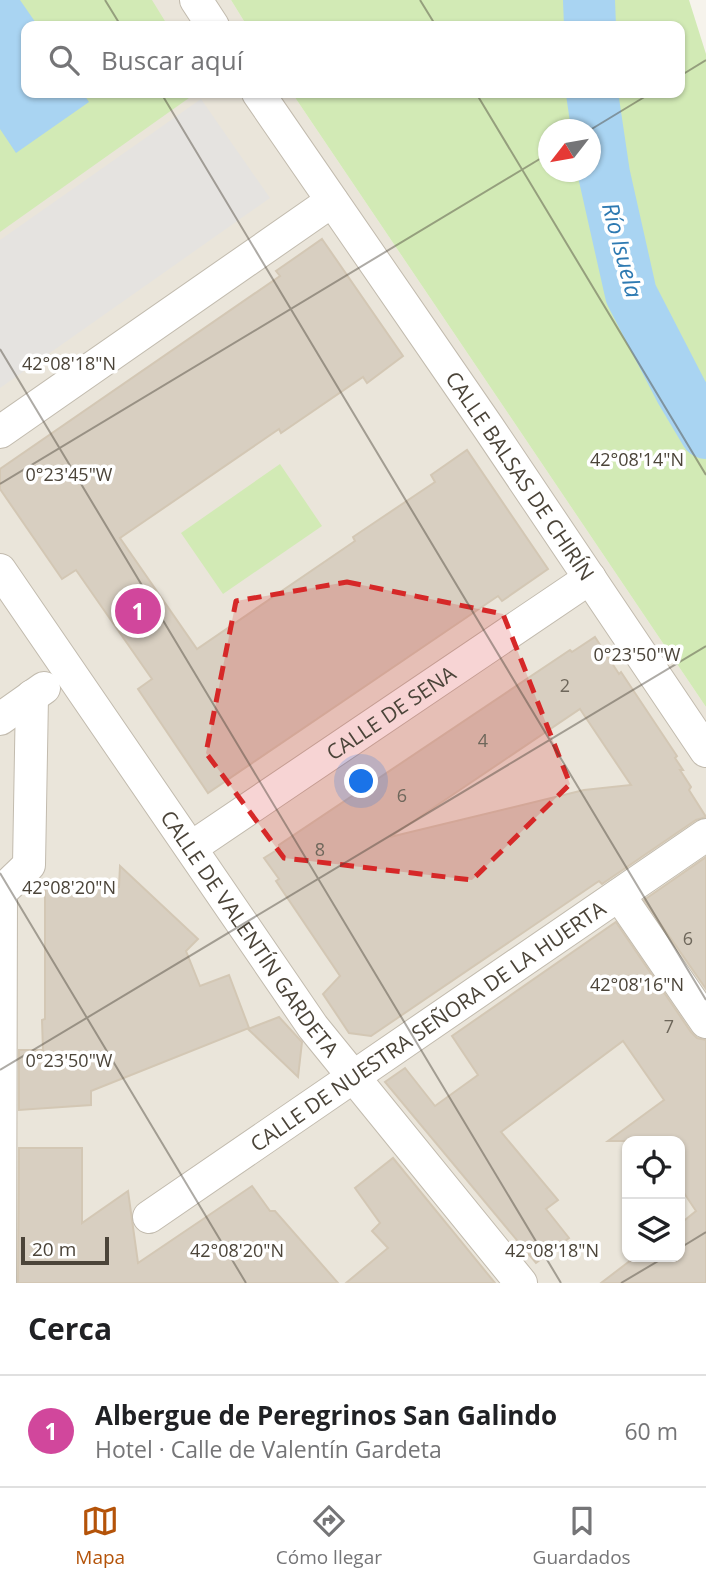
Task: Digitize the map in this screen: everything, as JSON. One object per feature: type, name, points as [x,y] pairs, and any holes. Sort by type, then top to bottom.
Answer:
[{"type":"street","points":[[196,0],[210,21]]},
{"type":"street","name":"CALLE BALSAS DE CHIRÍN","points":[[261,98],[706,751]]},
{"type":"street","points":[[0,432],[332,201]]},
{"type":"street","name":"CALLE DE VALENTÍN GARDETA","points":[[0,570],[313,1027],[521,1283]]},
{"type":"street","name":"CALLE DE SENA","points":[[192,847],[590,578]]},
{"type":"street","points":[[0,719],[68,670]]},
{"type":"street","points":[[0,1283],[1,892],[29,866],[32,696]]},
{"type":"street","name":"CALLE DE NUESTRA SEÑORA DE LA HUERTA","points":[[149,1217],[706,835]]},
{"type":"street","points":[[619,894],[706,1022]]},
{"type":"highlighted area","points":[[347,582],[503,614],[570,784],[472,880],[284,858],[206,753],[236,601]]},
{"type":"shaded area","points":[[0,0],[231,0],[244,21],[21,21],[21,98],[295,98],[706,707],[706,1283],[0,1283]]},
{"type":"shaded area","points":[[201,99],[270,198],[0,388],[0,240]]},
{"type":"green space","points":[[0,0],[152,0],[165,21],[21,21],[21,98],[189,98],[0,232]]},
{"type":"green space","points":[[231,0],[689,0],[706,54],[706,707],[295,98],[685,98],[685,21],[244,21]]},
{"type":"green space","points":[[280,464],[322,526],[223,594],[181,533]]},
{"type":"water","points":[[0,0],[20,0],[35,21],[21,21],[21,98],[86,98],[89,102],[16,153],[0,129]]},
{"type":"building","points":[[322,239],[403,356],[367,383],[363,377],[281,433],[279,429],[120,538],[197,649],[355,541],[353,537],[435,482],[431,475],[467,450],[548,569],[502,601],[498,596],[208,793],[138,689],[152,679],[76,570],[62,579],[0,489],[0,469],[280,276],[276,271]]},
{"type":"building","points":[[595,637],[677,756],[675,758],[683,770],[680,770],[691,787],[689,790],[706,817],[696,820],[602,884],[599,881],[371,1036],[349,1033],[323,994],[340,976],[276,881],[279,879],[264,858],[280,848],[279,845],[570,650],[572,652]],"holes":[[[580,709],[631,785],[584,790],[390,837]]]},
{"type":"building","points":[[706,857],[706,989],[644,900]]},
{"type":"building","points":[[120,866],[198,939],[186,951],[200,986],[229,975],[249,1028],[91,1091],[91,1105],[19,1110],[19,1050],[43,1050],[45,889],[119,887]]},
{"type":"building","points":[[616,922],[691,1032],[697,1038],[706,1040],[706,1283],[601,1283],[628,1262],[685,1262],[685,1220],[696,1211],[685,1194],[685,1136],[622,1136],[622,1141],[608,1141],[664,1100],[623,1041],[501,1132],[558,1200],[546,1209],[569,1238],[536,1263],[385,1082],[405,1068],[435,1106],[478,1075],[452,1036]]},
{"type":"building","points":[[279,1017],[302,1042],[298,1077],[248,1029]]},
{"type":"building","points":[[19,1148],[82,1148],[82,1223],[128,1191],[138,1263],[252,1186],[270,1211],[275,1211],[338,1283],[18,1283]]},
{"type":"building","points":[[393,1158],[495,1283],[346,1283],[388,1248],[372,1231],[380,1223],[355,1188]]},
{"type":"waterway","name":"Río Isuela","points":[[589,0],[590,21]]},
{"type":"waterway","name":"Río Isuela","points":[[593,98],[604,174],[631,294],[706,433]]},
{"type":"place","name":"Albergue de Peregrinos San Galindo","points":[[138,611]]}]
